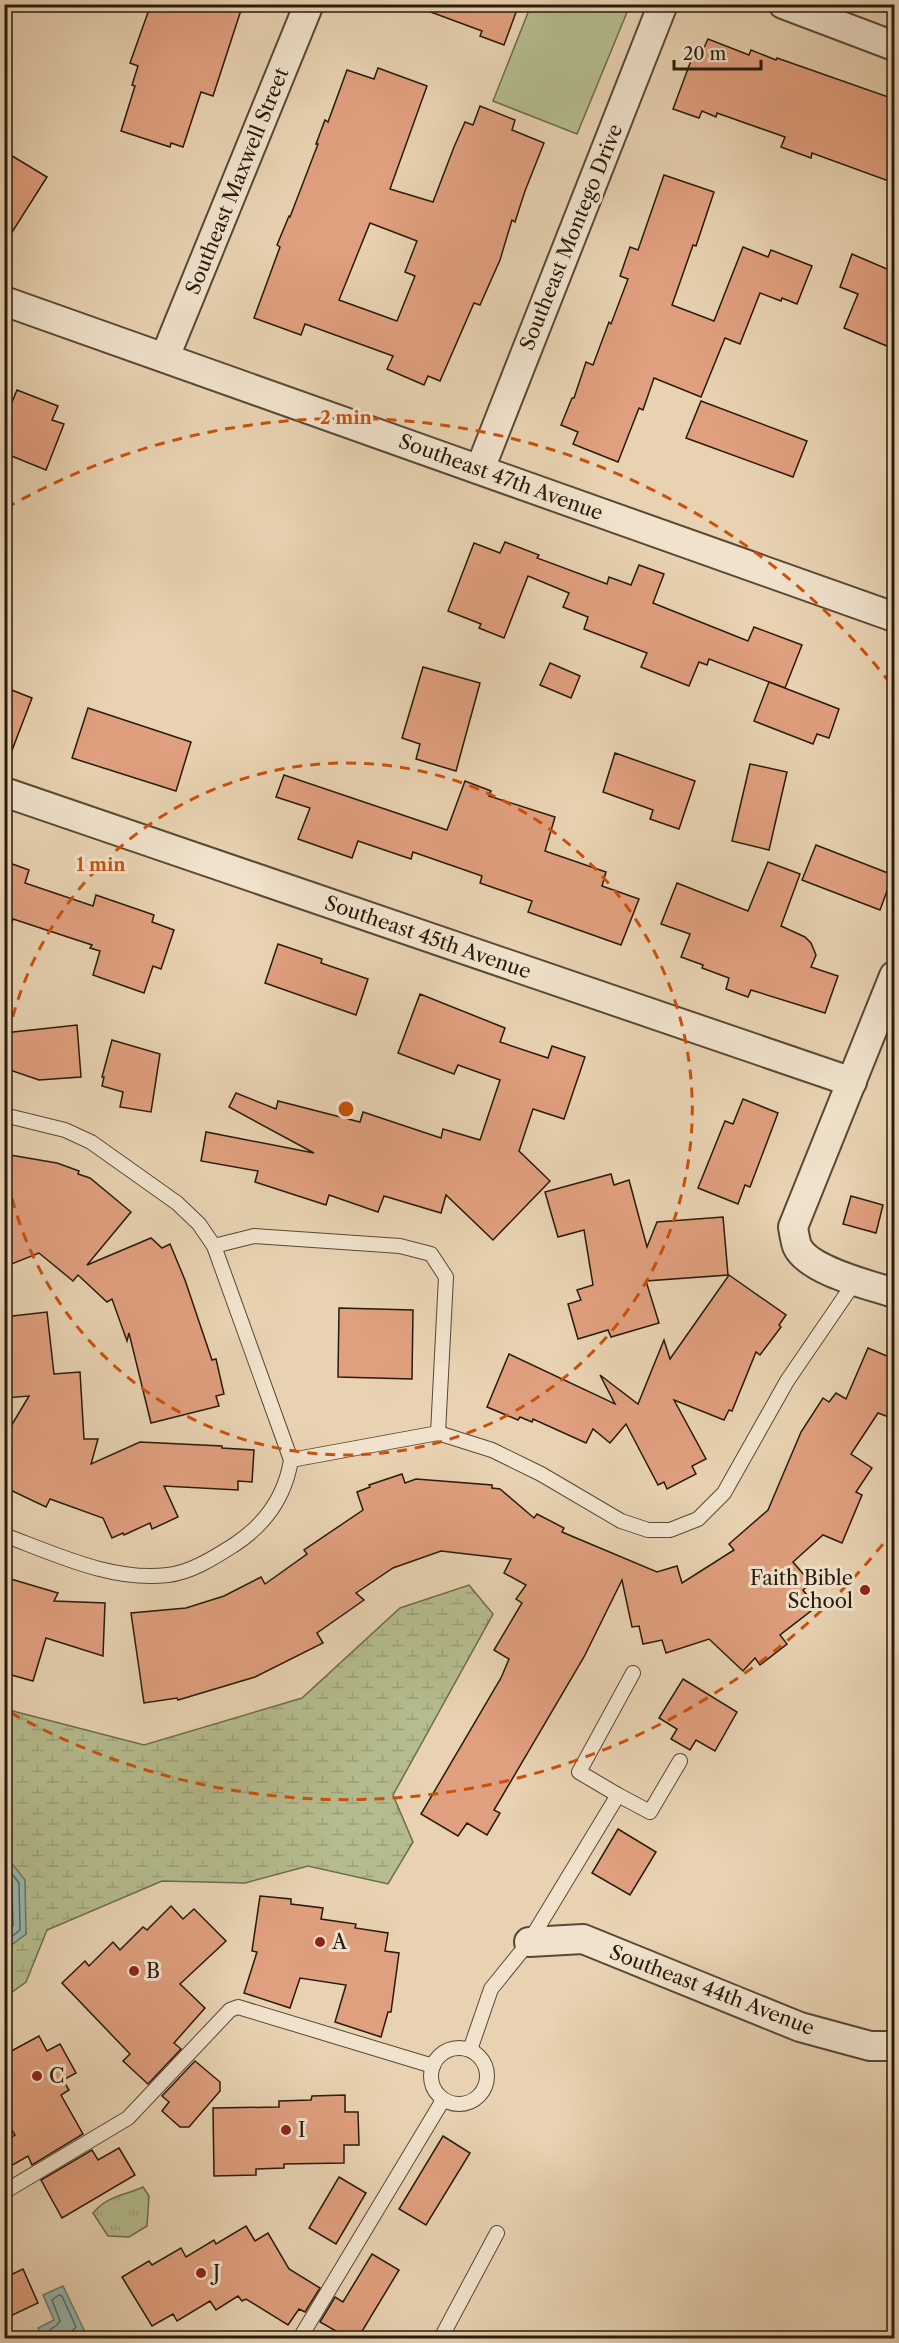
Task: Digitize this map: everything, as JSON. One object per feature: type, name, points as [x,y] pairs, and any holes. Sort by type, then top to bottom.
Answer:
[{"type":"street","name":"Southeast Maxwell Street","points":[[165,357],[309,4]]},
{"type":"street","name":"Southeast Montego Drive","points":[[480,469],[663,4]]},
{"type":"street","points":[[783,4],[894,46]]},
{"type":"street","name":"Southeast 47th Avenue","points":[[4,301],[894,617]]},
{"type":"street","name":"Southeast 45th Avenue","points":[[4,792],[852,1082]]},
{"type":"street","points":[[894,976],[793,1227],[798,1248],[813,1263],[856,1281],[894,1293]]},
{"type":"street","name":"Southeast 44th Avenue","points":[[529,1942],[584,1939],[800,2027],[870,2046],[894,2046]]},
{"type":"lane","points":[[4,1115],[65,1130],[91,1142],[177,1203],[200,1224],[214,1246],[291,1460],[287,1481],[279,1499],[264,1520],[244,1539],[218,1555],[191,1569],[170,1575],[147,1576],[96,1567],[4,1535]]},
{"type":"lane","points":[[214,1246],[254,1236],[400,1246],[431,1254],[446,1277],[438,1433]]},
{"type":"lane","points":[[291,1460],[438,1433],[492,1450],[541,1474],[621,1521],[648,1530],[670,1530],[698,1519],[724,1493],[787,1381],[856,1281]]},
{"type":"lane","points":[[633,1673],[579,1772],[650,1812],[681,1761]]},
{"type":"lane","points":[[470,2049],[491,1989],[529,1942],[618,1795]]},
{"type":"lane","points":[[4,2192],[128,2118],[230,2010],[238,2007],[433,2066]]},
{"type":"lane","points":[[451,2048],[470,2049],[484,2061],[488,2073],[486,2086],[479,2097],[468,2103],[455,2104],[443,2100],[435,2090],[431,2078],[433,2066],[440,2055],[451,2048]]},
{"type":"lane","points":[[300,2338],[443,2100]]},
{"type":"lane","points":[[441,2338],[497,2234]]},
{"type":"green space","points":[[531,5],[630,5],[577,134],[493,101]]},
{"type":"green space","points":[[469,1585],[493,1614],[393,1795],[413,1842],[388,1884],[308,1866],[245,1883],[162,1881],[47,1930],[26,1982],[5,1997],[4,1950],[26,1934],[14,1866],[5,1861],[5,1709],[144,1745],[302,1698],[400,1608]]},
{"type":"green space","points":[[143,2187],[149,2196],[147,2226],[129,2237],[108,2236],[93,2213],[110,2199]]},
{"type":"water","points":[[5,1861],[14,1866],[25,1880],[26,1934],[5,1950]]},
{"type":"water","points":[[63,2286],[85,2332],[70,2338],[43,2338],[38,2328],[54,2320],[43,2295]]},
{"type":"building","points":[[151,4],[243,4],[213,96],[201,92],[183,147],[171,143],[170,147],[121,131],[135,86],[132,85],[138,66],[130,63]]},
{"type":"building","points":[[417,4],[519,4],[504,45],[480,36],[482,31],[417,7]]},
{"type":"building","points":[[708,39],[749,55],[751,50],[776,60],[777,58],[894,99],[894,183],[812,153],[811,158],[781,147],[785,137],[717,113],[716,117],[702,111],[699,118],[673,109],[696,47],[703,50]]},
{"type":"building","points":[[378,68],[427,86],[390,189],[433,202],[465,122],[473,125],[480,106],[515,120],[512,130],[544,143],[515,222],[512,220],[500,260],[480,305],[474,303],[440,381],[428,376],[424,385],[387,369],[393,356],[305,324],[301,335],[254,318],[280,247],[277,245],[290,217],[325,120],[328,122],[347,70],[374,79]],"holes":[[[370,223],[417,241],[405,272],[415,276],[397,321],[339,300]]]},
{"type":"building","points":[[4,151],[47,177],[4,245]]},
{"type":"building","points":[[664,175],[714,192],[696,246],[693,245],[672,305],[714,321],[743,247],[768,257],[771,250],[812,266],[797,304],[760,293],[740,344],[725,338],[701,397],[654,378],[643,410],[639,408],[618,462],[573,444],[578,432],[561,425],[572,398],[574,398],[586,362],[593,365],[609,322],[611,324],[628,279],[620,276],[630,247],[638,250]]},
{"type":"building","points":[[852,254],[894,272],[894,349],[844,328],[858,294],[840,287]]},
{"type":"building","points":[[17,390],[58,406],[52,420],[64,424],[46,470],[4,453],[4,421]]},
{"type":"building","points":[[701,401],[807,441],[793,477],[686,438]]},
{"type":"building","points":[[505,542],[539,555],[537,558],[607,584],[609,577],[631,585],[639,565],[664,574],[653,603],[748,641],[754,627],[802,645],[785,688],[709,659],[707,665],[699,662],[689,686],[641,667],[647,653],[584,629],[588,617],[563,607],[569,593],[528,576],[504,638],[479,628],[481,624],[448,611],[474,543],[500,553]]},
{"type":"building","points":[[550,663],[580,676],[571,698],[540,685]]},
{"type":"building","points":[[423,667],[480,683],[456,771],[416,759],[420,744],[402,738]]},
{"type":"building","points":[[769,682],[839,709],[829,738],[817,734],[813,744],[754,721]]},
{"type":"building","points":[[4,687],[32,698],[6,766],[4,765]]},
{"type":"building","points":[[88,708],[191,742],[176,791],[72,758]]},
{"type":"building","points":[[615,753],[695,781],[679,829],[650,819],[653,810],[603,792]]},
{"type":"building","points":[[750,764],[787,772],[769,850],[732,841]]},
{"type":"building","points":[[284,775],[447,830],[465,781],[491,791],[489,796],[555,817],[545,851],[606,872],[602,886],[639,899],[621,945],[528,912],[532,901],[480,883],[482,876],[413,852],[411,859],[358,841],[352,858],[298,839],[310,808],[276,797]]},
{"type":"building","points":[[816,845],[893,875],[880,910],[802,880]]},
{"type":"building","points":[[4,861],[29,870],[25,883],[93,906],[96,895],[154,915],[152,922],[174,930],[161,969],[153,966],[144,993],[93,975],[100,951],[90,948],[92,945],[13,919],[9,932],[4,931]]},
{"type":"building","points":[[768,862],[800,874],[781,926],[805,937],[811,943],[816,955],[811,967],[838,976],[825,1013],[751,990],[748,997],[726,989],[729,978],[681,957],[690,934],[661,924],[677,883],[748,911]]},
{"type":"building","points":[[278,944],[322,959],[321,963],[368,979],[356,1015],[265,983]]},
{"type":"building","points":[[420,994],[505,1028],[500,1042],[548,1058],[552,1046],[585,1057],[564,1119],[533,1109],[519,1151],[550,1181],[493,1240],[446,1195],[441,1213],[384,1196],[378,1212],[329,1195],[326,1205],[255,1182],[258,1171],[201,1161],[206,1132],[314,1153],[229,1107],[236,1093],[276,1109],[278,1101],[360,1122],[363,1112],[441,1138],[443,1129],[480,1140],[500,1080],[458,1065],[454,1074],[398,1053]]},
{"type":"building","points":[[77,1025],[81,1077],[39,1080],[4,1068],[4,1033]]},
{"type":"building","points":[[112,1040],[160,1054],[151,1112],[120,1107],[123,1092],[102,1086],[104,1077],[102,1077]]},
{"type":"building","points":[[743,1099],[778,1113],[750,1187],[745,1185],[738,1204],[698,1188],[725,1121],[733,1124]]},
{"type":"building","points":[[4,1154],[57,1163],[79,1171],[78,1174],[90,1178],[131,1212],[87,1265],[151,1238],[162,1248],[170,1244],[185,1280],[212,1360],[216,1359],[224,1394],[216,1396],[219,1406],[151,1423],[129,1333],[127,1341],[112,1299],[107,1302],[78,1275],[73,1281],[39,1253],[4,1267]]},
{"type":"building","points":[[611,1174],[614,1185],[629,1180],[647,1247],[657,1222],[723,1217],[728,1275],[646,1281],[659,1323],[611,1337],[608,1330],[578,1339],[568,1304],[581,1300],[577,1290],[593,1285],[584,1230],[558,1237],[545,1192]]},
{"type":"building","points":[[851,1196],[883,1205],[876,1233],[843,1224]]},
{"type":"building","points":[[729,1275],[786,1315],[779,1325],[781,1327],[760,1355],[756,1352],[732,1411],[729,1410],[724,1420],[674,1400],[706,1459],[692,1466],[696,1474],[667,1489],[664,1482],[658,1485],[626,1424],[610,1443],[593,1429],[586,1443],[533,1419],[532,1422],[520,1417],[518,1420],[487,1407],[509,1354],[615,1404],[600,1375],[638,1404],[664,1340],[670,1359]]},
{"type":"building","points":[[339,1308],[413,1310],[412,1379],[338,1377]]},
{"type":"building","points":[[47,1312],[54,1374],[80,1372],[84,1439],[98,1439],[91,1464],[140,1442],[222,1446],[222,1448],[254,1450],[252,1482],[238,1481],[238,1490],[164,1486],[178,1517],[152,1529],[150,1523],[112,1538],[103,1518],[50,1499],[46,1507],[4,1487],[4,1438],[29,1396],[4,1398],[4,1317]]},
{"type":"building","points":[[868,1348],[894,1359],[894,1419],[878,1413],[851,1454],[872,1468],[856,1492],[862,1495],[842,1543],[823,1535],[793,1562],[811,1583],[803,1590],[816,1607],[780,1635],[787,1644],[760,1665],[755,1658],[743,1671],[709,1639],[666,1653],[662,1640],[643,1644],[639,1626],[632,1627],[622,1580],[584,1657],[494,1810],[500,1813],[487,1835],[467,1823],[458,1836],[421,1814],[501,1678],[509,1659],[494,1650],[522,1603],[516,1599],[526,1585],[504,1573],[511,1559],[441,1551],[393,1568],[356,1593],[364,1600],[317,1633],[323,1643],[255,1677],[178,1700],[177,1698],[144,1703],[131,1613],[186,1608],[224,1596],[261,1577],[265,1584],[307,1554],[304,1550],[363,1510],[357,1492],[370,1487],[369,1485],[402,1474],[405,1483],[416,1479],[492,1485],[492,1488],[500,1489],[534,1518],[537,1514],[564,1528],[562,1532],[657,1572],[677,1566],[682,1583],[734,1550],[729,1544],[768,1510],[801,1432],[823,1398],[829,1402],[836,1393],[846,1399]]},
{"type":"building","points":[[4,1577],[58,1593],[54,1601],[105,1603],[103,1656],[46,1638],[33,1681],[4,1673]]},
{"type":"building","points":[[683,1679],[737,1712],[715,1751],[696,1740],[690,1750],[671,1739],[677,1729],[659,1718]]},
{"type":"building","points":[[618,1829],[656,1852],[630,1895],[592,1873]]},
{"type":"building","name":"A","points":[[260,1896],[291,1899],[291,1904],[323,1908],[321,1919],[356,1924],[355,1928],[388,1933],[385,1951],[399,1953],[391,2012],[388,2012],[381,2037],[335,2022],[346,1985],[300,1978],[290,2008],[244,1993],[257,1952],[252,1951]]},
{"type":"building","name":"B","points":[[171,1906],[183,1919],[194,1909],[226,1941],[180,1984],[205,2008],[174,2043],[181,2049],[148,2084],[123,2061],[130,2054],[62,1983],[85,1961],[89,1966],[113,1942],[120,1950],[143,1927],[147,1930]]},
{"type":"building","points":[[39,2036],[47,2051],[60,2044],[76,2073],[63,2080],[69,2090],[61,2095],[83,2134],[32,2165],[28,2156],[4,2170],[4,2142],[15,2135],[4,2117],[4,2055]]},
{"type":"building","points":[[195,2061],[220,2082],[220,2091],[189,2127],[180,2127],[162,2111],[169,2102],[162,2096]]},
{"type":"building","name":"I","points":[[345,2095],[345,2112],[358,2112],[359,2145],[344,2145],[344,2163],[284,2164],[284,2168],[256,2169],[256,2175],[214,2176],[213,2108],[279,2107],[279,2101],[311,2100],[312,2096]]},
{"type":"building","points":[[443,2136],[470,2153],[426,2225],[399,2209]]},
{"type":"building","points":[[119,2148],[135,2175],[62,2218],[41,2180],[92,2150],[98,2160]]},
{"type":"building","points":[[339,2177],[366,2193],[336,2244],[309,2228]]},
{"type":"building","name":"J","points":[[246,2226],[255,2241],[268,2233],[289,2269],[320,2288],[305,2312],[299,2309],[288,2325],[246,2299],[242,2301],[238,2296],[216,2310],[210,2301],[177,2321],[173,2314],[152,2326],[122,2277],[149,2261],[152,2265],[181,2248],[186,2257],[214,2240],[216,2244]]},
{"type":"building","points":[[372,2254],[399,2270],[358,2338],[348,2338],[320,2322],[335,2297],[343,2302]]},
{"type":"building","points":[[23,2269],[38,2303],[4,2319],[4,2278]]},
{"type":"place","name":"Faith Bible School","points":[[865,1590]]},
{"type":"place","name":"A","points":[[320,1942]]},
{"type":"place","name":"B","points":[[134,1971]]},
{"type":"place","name":"C","points":[[37,2076]]},
{"type":"place","name":"I","points":[[286,2130]]},
{"type":"place","name":"J","points":[[201,2273]]}]
